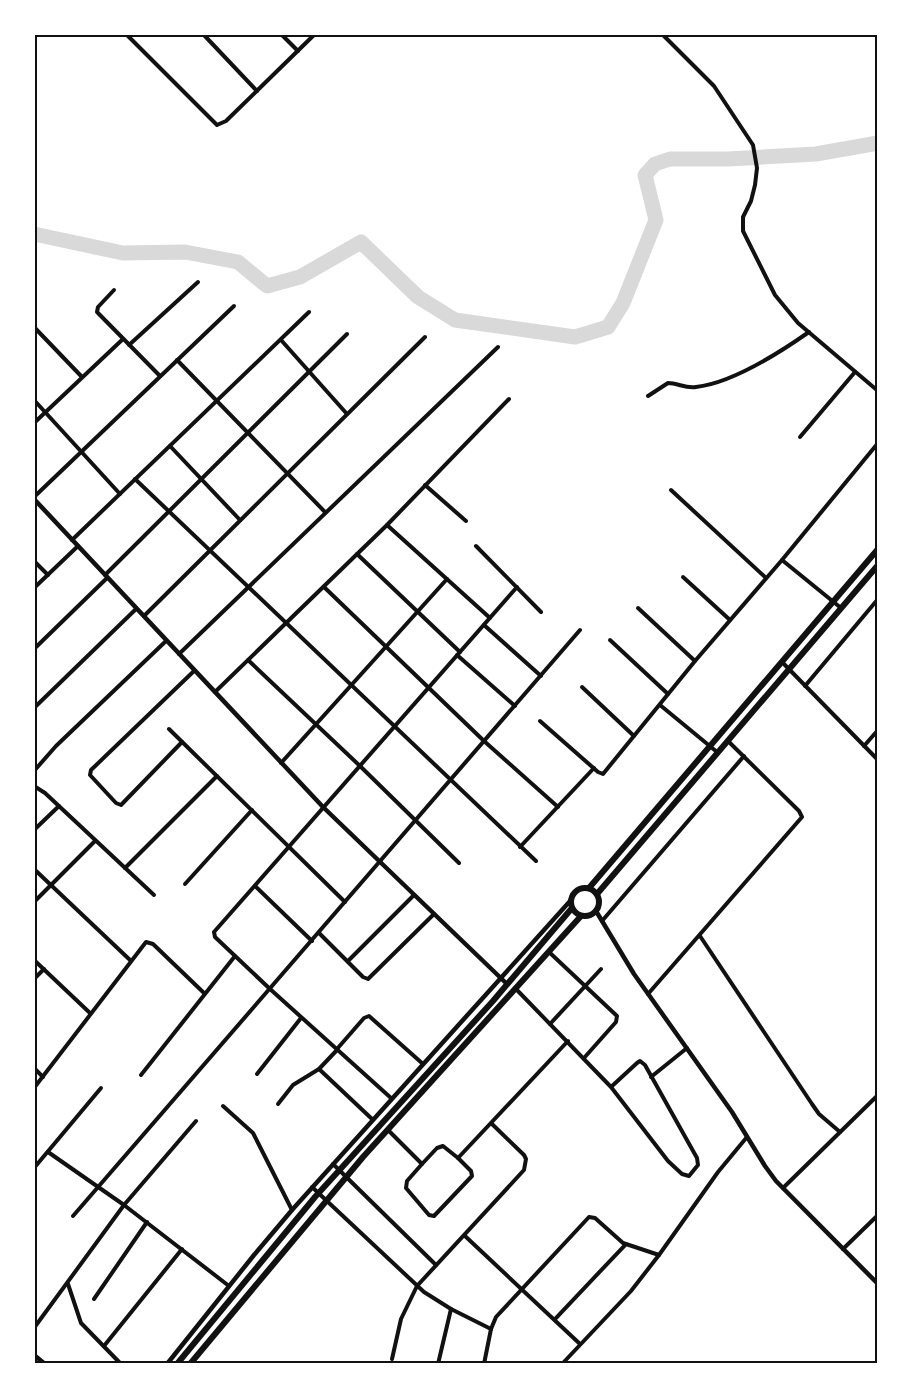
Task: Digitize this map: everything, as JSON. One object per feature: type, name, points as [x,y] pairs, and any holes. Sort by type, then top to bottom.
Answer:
[{"type":"main road","points":[[581,916],[572,908],[571,900],[576,891],[589,888],[878,549]]},
{"type":"main road","points":[[597,894],[878,565]]},
{"type":"main road","points":[[190,1364],[363,1157],[581,916],[596,911],[599,900],[597,894],[589,888]]},
{"type":"main road","points":[[177,1364],[315,1197],[507,984],[572,908]]},
{"type":"street","points":[[126,34],[217,124],[226,121],[315,34]]},
{"type":"street","points":[[203,34],[257,91]]},
{"type":"street","points":[[281,34],[298,51]]},
{"type":"street","points":[[662,34],[714,86],[749,138],[755,152],[757,168],[751,201],[743,217],[743,231],[775,295],[809,332],[878,391]]},
{"type":"street","points":[[129,345],[198,282]]},
{"type":"street","points":[[114,290],[98,307],[97,312],[160,376]]},
{"type":"street","points":[[234,306],[34,498],[281,763],[507,984]]},
{"type":"street","points":[[72,540],[309,312]]},
{"type":"street","points":[[34,327],[82,377]]},
{"type":"street","points":[[648,396],[668,383],[695,388],[717,382],[761,362],[809,332]]},
{"type":"street","points":[[34,649],[347,334]]},
{"type":"street","points":[[143,616],[425,337]]},
{"type":"street","points":[[34,423],[123,339]]},
{"type":"street","points":[[281,340],[348,414]]},
{"type":"street","points":[[178,654],[498,347]]},
{"type":"street","points":[[177,360],[325,512]]},
{"type":"street","points":[[800,437],[855,372]]},
{"type":"street","points":[[214,693],[387,525],[509,399]]},
{"type":"street","points":[[34,400],[120,494]]},
{"type":"street","points":[[540,721],[600,773],[605,772],[878,443]]},
{"type":"street","points":[[170,446],[240,520]]},
{"type":"street","points":[[135,479],[536,861]]},
{"type":"street","points":[[425,485],[466,521]]},
{"type":"street","points":[[671,490],[766,578]]},
{"type":"street","points":[[387,525],[489,618]]},
{"type":"street","points":[[34,588],[78,546]]},
{"type":"street","points":[[476,546],[541,612]]},
{"type":"street","points":[[357,554],[515,706]]},
{"type":"street","points":[[782,560],[841,608]]},
{"type":"street","points":[[34,561],[48,575]]},
{"type":"street","points":[[683,577],[730,620]]},
{"type":"street","points":[[281,763],[447,579]]},
{"type":"street","points":[[324,586],[484,741],[558,807]]},
{"type":"street","points":[[392,1098],[270,989],[215,937],[214,932],[517,587]]},
{"type":"street","points":[[805,686],[878,598]]},
{"type":"street","points":[[638,608],[695,661]]},
{"type":"street","points":[[34,708],[136,609]]},
{"type":"street","points":[[483,625],[541,676]]},
{"type":"street","points":[[73,1216],[580,630]]},
{"type":"street","points":[[610,640],[668,694]]},
{"type":"street","points":[[34,771],[56,746],[166,641]]},
{"type":"street","points":[[248,660],[459,863]]},
{"type":"street","points":[[782,662],[878,760]]},
{"type":"street","points":[[182,741],[121,805],[90,775],[92,770],[195,671]]},
{"type":"street","points":[[582,687],[634,736]]},
{"type":"street","points":[[660,705],[717,753]]},
{"type":"street","points":[[169,729],[345,902]]},
{"type":"street","points":[[864,746],[878,730]]},
{"type":"street","points":[[648,994],[802,817],[728,741]]},
{"type":"street","points":[[602,921],[744,756]]},
{"type":"street","points":[[520,847],[594,768]]},
{"type":"street","points":[[125,868],[217,776]]},
{"type":"street","points":[[34,786],[45,792],[154,895]]},
{"type":"street","points":[[34,830],[59,806]]},
{"type":"street","points":[[185,884],[252,810]]},
{"type":"street","points":[[34,902],[95,841]]},
{"type":"street","points":[[34,869],[130,960]]},
{"type":"street","points":[[255,886],[312,941]]},
{"type":"street","points":[[348,961],[414,895]]},
{"type":"street","points":[[167,1364],[312,1187],[571,900]]},
{"type":"street","points":[[596,911],[648,994],[748,1137],[765,1166],[783,1188],[878,1284]]},
{"type":"street","points":[[319,933],[368,979],[434,914]]},
{"type":"street","points":[[700,936],[819,1114],[840,1132]]},
{"type":"street","points":[[34,1088],[143,944],[149,941],[204,993]]},
{"type":"street","points":[[549,952],[616,1013],[617,1019],[584,1058]]},
{"type":"street","points":[[141,1076],[235,956]]},
{"type":"street","points":[[34,960],[90,1013]]},
{"type":"street","points":[[34,979],[44,969]]},
{"type":"street","points":[[550,1024],[601,969]]},
{"type":"street","points":[[516,989],[611,1087],[660,1151],[682,1174],[689,1176],[698,1165],[696,1158],[645,1065],[640,1061],[611,1087]]},
{"type":"street","points":[[278,1104],[294,1085],[320,1069],[364,1018],[369,1016],[423,1064]]},
{"type":"street","points":[[257,1074],[301,1017]]},
{"type":"street","points":[[458,1158],[568,1041]]},
{"type":"street","points":[[651,1077],[687,1048]]},
{"type":"street","points":[[34,1068],[43,1077]]},
{"type":"street","points":[[320,1069],[372,1119]]},
{"type":"street","points":[[34,1168],[101,1088]]},
{"type":"street","points":[[783,1188],[878,1095]]},
{"type":"street","points":[[223,1106],[253,1133],[292,1210]]},
{"type":"street","points":[[34,1328],[124,1205],[196,1121]]},
{"type":"street","points":[[392,1359],[403,1311],[417,1286],[524,1170],[526,1164],[524,1155],[492,1124]]},
{"type":"street","points":[[388,1130],[422,1164]]},
{"type":"street","points":[[562,1364],[631,1291],[717,1172],[748,1137]]},
{"type":"street","points":[[440,1146],[448,1148],[471,1171],[472,1176],[434,1216],[429,1215],[405,1188],[407,1181],[422,1164],[440,1146]]},
{"type":"street","points":[[48,1152],[99,1186],[229,1286]]},
{"type":"street","points":[[333,1164],[436,1265]]},
{"type":"street","points":[[312,1187],[417,1286],[452,1309],[491,1329]]},
{"type":"street","points":[[843,1249],[878,1215]]},
{"type":"street","points":[[484,1364],[491,1329],[496,1317],[589,1217],[595,1218],[626,1244],[659,1255]]},
{"type":"street","points":[[94,1299],[147,1222]]},
{"type":"street","points":[[465,1236],[580,1344]]},
{"type":"street","points":[[555,1319],[626,1244]]},
{"type":"street","points":[[104,1346],[182,1249]]},
{"type":"street","points":[[68,1283],[81,1323],[121,1364]]},
{"type":"street","points":[[438,1364],[452,1309]]},
{"type":"street","points":[[34,1355],[45,1364]]},
{"type":"waterway","points":[[34,234],[123,253],[185,252],[238,262],[267,286],[300,277],[361,242],[418,297],[455,320],[575,337],[608,327],[623,303],[656,220],[645,175],[655,164],[670,159],[728,159],[816,154],[878,143]]}]
